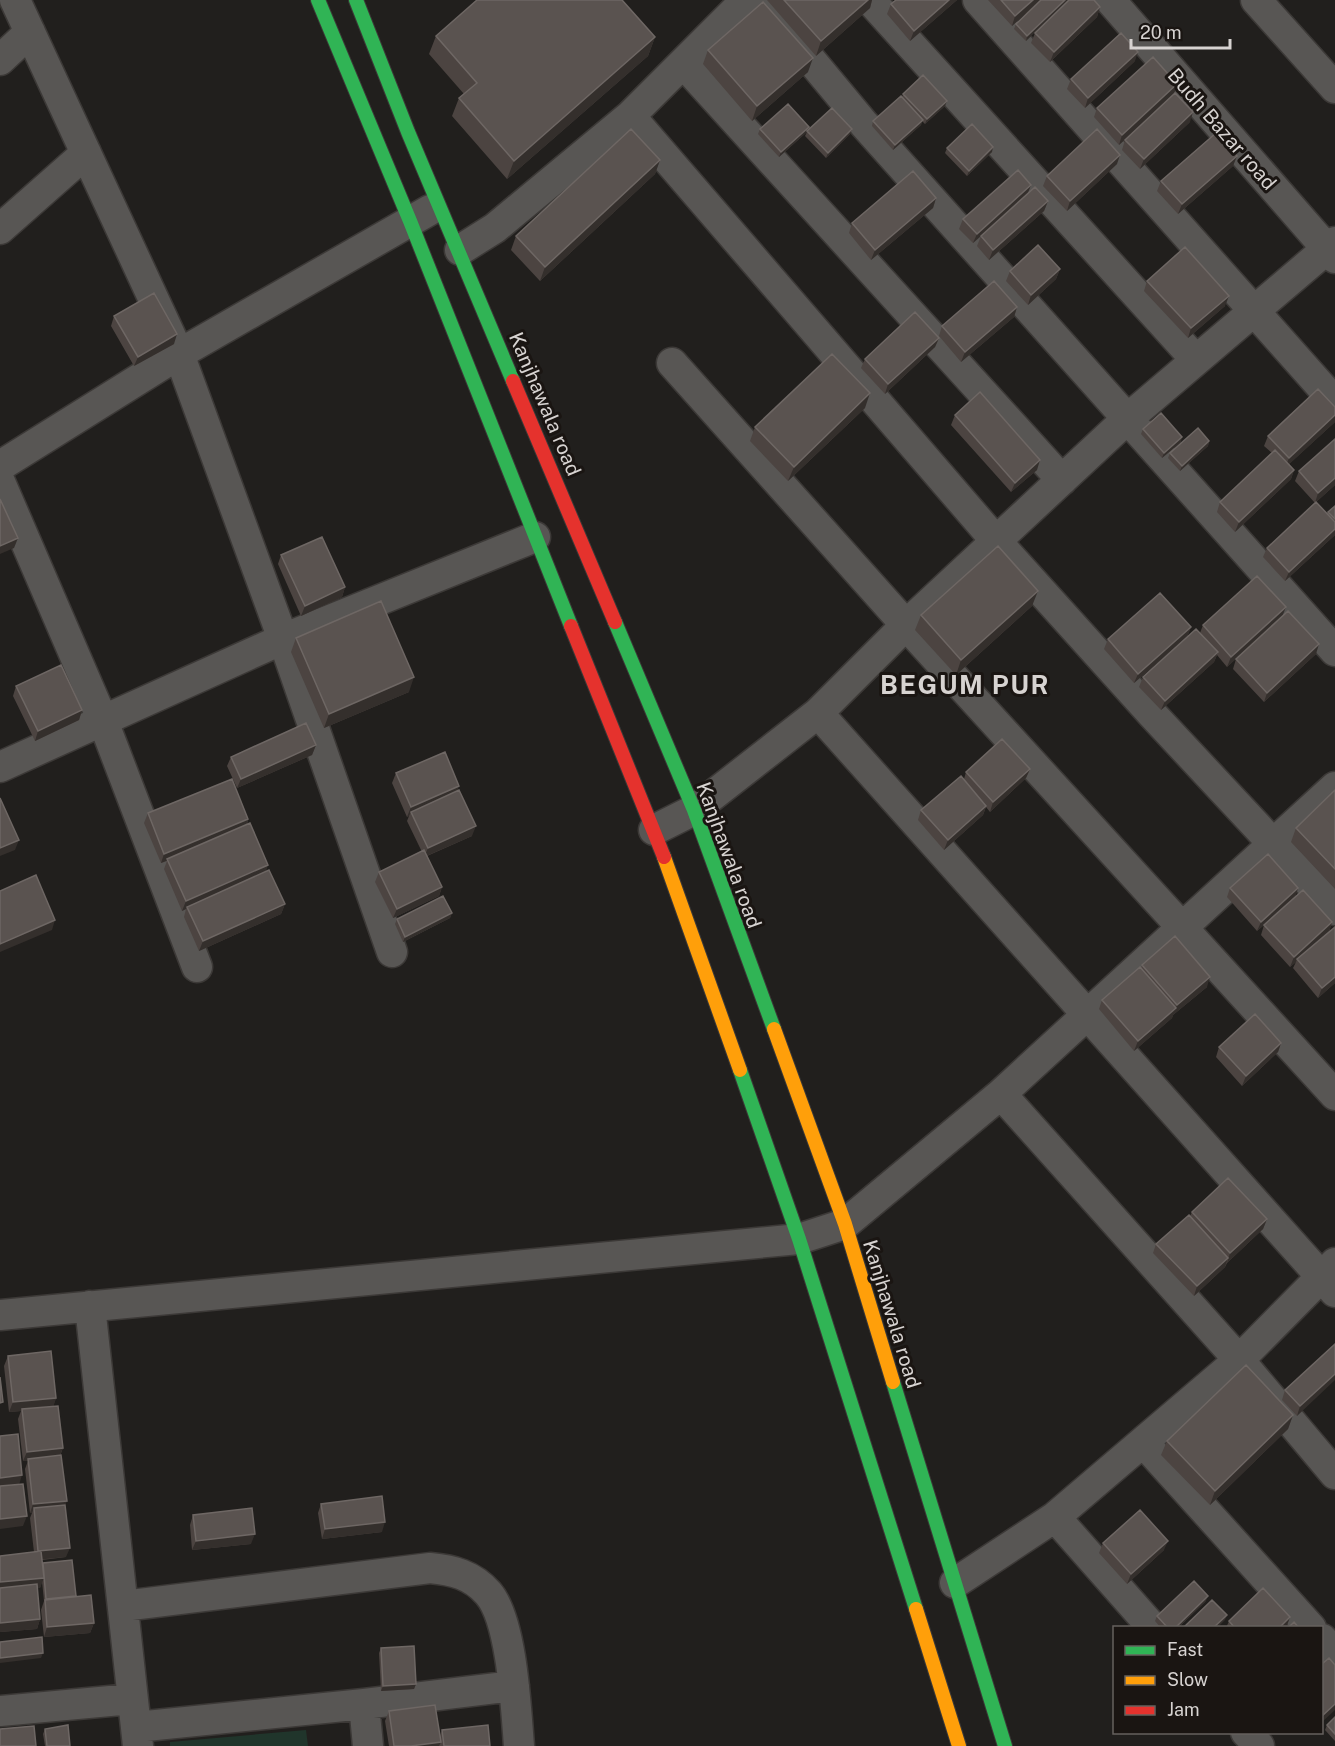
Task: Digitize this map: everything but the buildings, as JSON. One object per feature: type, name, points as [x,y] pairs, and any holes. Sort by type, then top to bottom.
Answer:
[{"type":"main road","points":[[318,0],[410,221],[682,903],[800,1239],[959,1746]]},
{"type":"main road","name":"Kanjhawala road","points":[[356,0],[694,810],[844,1224],[1005,1746]]},
{"type":"street","points":[[15,0],[179,354],[283,639],[392,952]]},
{"type":"street","points":[[460,250],[495,228],[630,116],[746,0]]},
{"type":"street","points":[[761,0],[864,124],[1126,420],[1335,651]]},
{"type":"street","points":[[870,0],[1196,360]]},
{"type":"street","points":[[978,0],[1335,402]]},
{"type":"street","name":"Budh Bazar road","points":[[1110,0],[1332,250]]},
{"type":"street","points":[[1256,0],[1335,88]]},
{"type":"street","points":[[0,60],[30,32]]},
{"type":"street","points":[[683,63],[1062,480]]},
{"type":"street","points":[[630,116],[996,541],[1144,706],[1275,843],[1335,910]]},
{"type":"street","points":[[0,229],[86,153]]},
{"type":"street","points":[[0,466],[179,354],[440,204]]},
{"type":"street","points":[[654,830],[694,810],[818,713],[906,625],[1126,420],[1254,312],[1332,250]]},
{"type":"street","points":[[672,363],[906,625],[1335,1095]]},
{"type":"street","points":[[0,482],[103,721],[197,967]]},
{"type":"street","points":[[0,767],[283,639],[535,537]]},
{"type":"street","points":[[818,713],[1088,1015],[1330,1277],[1239,1360],[1055,1517],[955,1583]]},
{"type":"street","points":[[0,1315],[800,1239],[844,1224],[1001,1094],[1335,787]]},
{"type":"street","points":[[1001,1094],[1239,1360],[1335,1474]]},
{"type":"street","points":[[90,1306],[135,1724]]},
{"type":"street","points":[[1143,1442],[1309,1626]]},
{"type":"street","points":[[1055,1517],[1151,1626]]},
{"type":"street","points":[[123,1606],[430,1568],[454,1570],[473,1580],[489,1594],[502,1618],[514,1686],[519,1746]]},
{"type":"street","points":[[1323,1640],[1335,1654]]},
{"type":"street","points":[[1,1706],[135,1724],[364,1704],[514,1686]]},
{"type":"street","points":[[364,1704],[368,1746]]},
{"type":"street","points":[[1248,1734],[1258,1746]]},
{"type":"green space","points":[[306,1730],[308,1746],[170,1746],[170,1742]]},
{"type":"traffic: fast","points":[[318,0],[410,221],[571,626]]},
{"type":"traffic: fast","points":[[356,0],[408,132],[513,381]]},
{"type":"traffic: fast","points":[[615,622],[694,810],[774,1029]]},
{"type":"traffic: fast","points":[[740,1070],[799,1239],[916,1609]]},
{"type":"traffic: fast","points":[[893,1382],[1005,1746]]},
{"type":"traffic: slow","points":[[664,857],[740,1070]]},
{"type":"traffic: slow","points":[[774,1029],[845,1224],[893,1382]]},
{"type":"traffic: slow","points":[[916,1609],[959,1746]]},
{"type":"traffic: jam","points":[[513,381],[615,622]]},
{"type":"traffic: jam","points":[[571,626],[664,857]]},
{"type":"district","name":"BEGUM PUR","points":[[965,684]]}]
